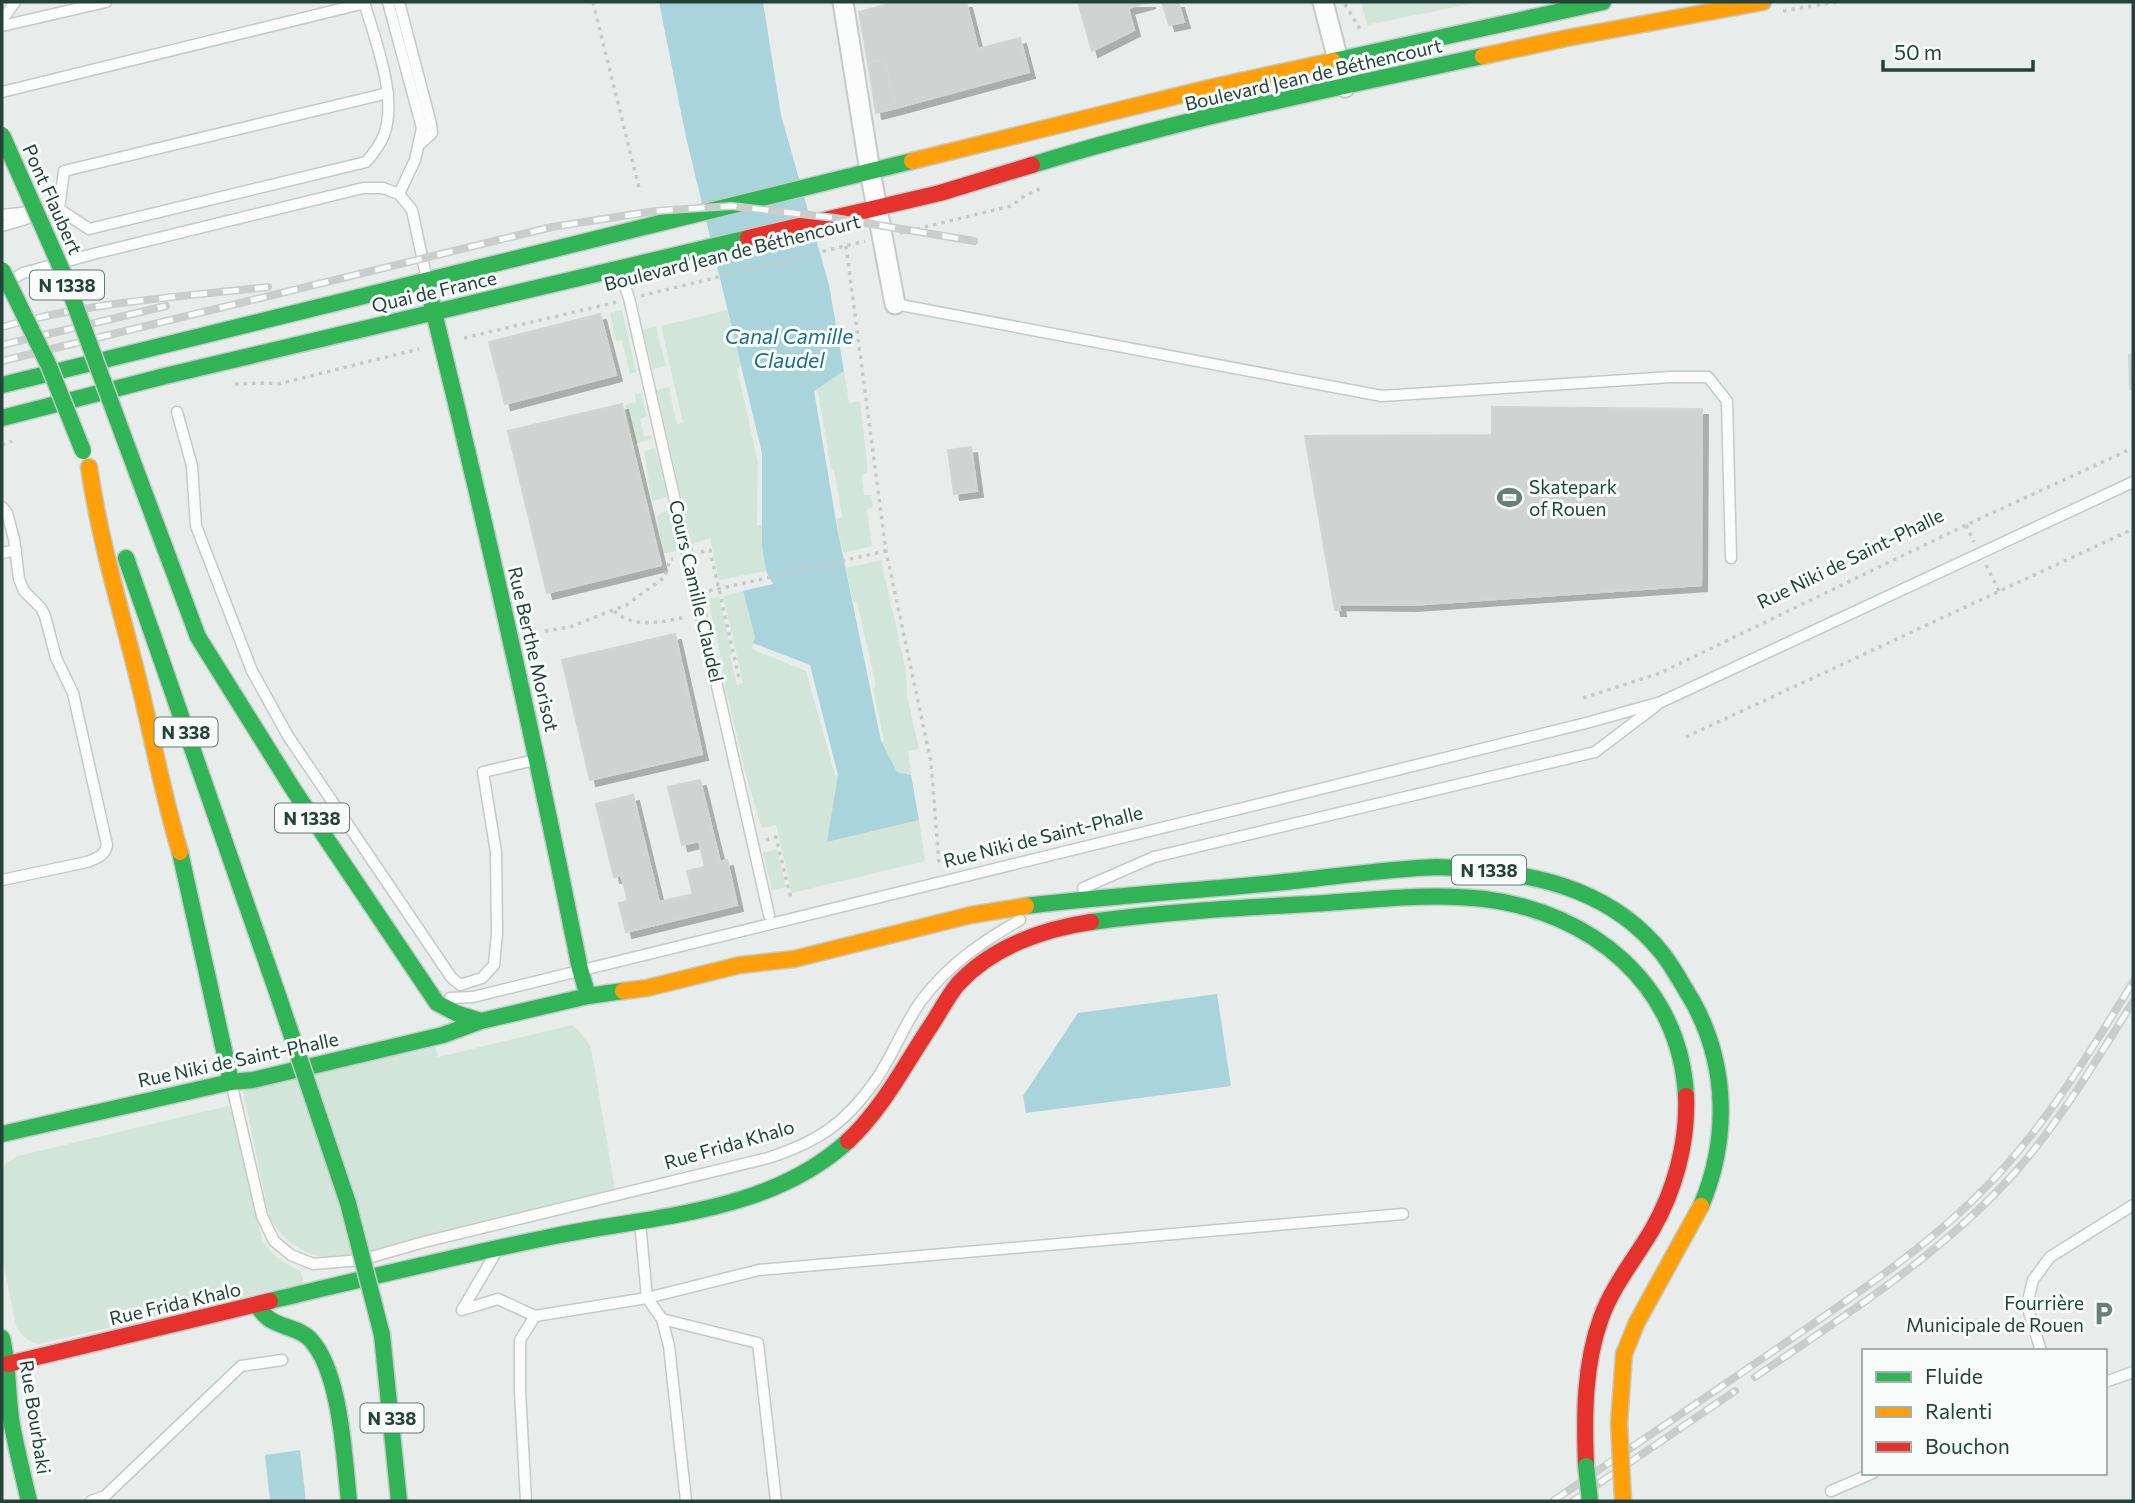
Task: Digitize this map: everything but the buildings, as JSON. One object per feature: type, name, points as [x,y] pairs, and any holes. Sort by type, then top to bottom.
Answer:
[{"type":"main road","name":"Boulevard Jean de Béthencourt","points":[[870,172],[1209,88],[1603,2]]},
{"type":"main road","name":"Boulevard Jean de Béthencourt","points":[[877,208],[940,193],[1089,147],[1345,87],[1567,38],[1763,2]]},
{"type":"main road","name":"Pont Flaubert","points":[[2,135],[64,275],[198,637],[293,789],[432,996]]},
{"type":"main road","name":"Quai de France","points":[[2,385],[870,172]]},
{"type":"main road","name":"Quai de France","points":[[2,418],[169,374],[877,208]]},
{"type":"main road","name":"N 1338","points":[[2,270],[49,366],[86,459]]},
{"type":"main road","name":"Rue Berthe Morisot","points":[[427,281],[470,458],[538,760],[580,970],[588,996]]},
{"type":"main road","name":"N 338","points":[[86,459],[119,538],[348,1203],[382,1335],[400,1501]]},
{"type":"main road","points":[[86,459],[97,522],[141,691],[168,813],[185,866],[231,1082]]},
{"type":"main road","name":"N 1338","points":[[432,996],[449,1012],[481,1021],[588,996],[647,988],[740,965],[794,959],[971,915],[1054,903],[1439,867],[1516,873],[1596,899],[1628,920],[1661,952],[1682,982],[1702,1019],[1715,1060],[1722,1096],[1721,1134],[1706,1193],[1637,1322],[1623,1354],[1619,1423],[1623,1501]]},
{"type":"main road","name":"Rue Frida Khalo","points":[[8,1364],[499,1248],[584,1230],[640,1222],[748,1198],[783,1186],[817,1167],[851,1139],[879,1107],[959,983],[1000,952],[1023,939],[1057,928],[1109,920],[1238,908],[1437,897],[1504,902],[1560,919],[1588,933],[1619,956],[1639,975],[1660,1003],[1674,1033],[1682,1061],[1685,1118],[1682,1150],[1675,1178],[1659,1217],[1602,1313],[1590,1351],[1585,1446],[1590,1501]]},
{"type":"main road","name":"Rue Niki de Saint-Phalle","points":[[2,1134],[231,1082],[253,1080],[443,1035],[481,1021]]},
{"type":"main road","points":[[256,1305],[270,1320],[291,1326],[309,1338],[320,1351],[328,1372],[341,1437],[349,1501]]},
{"type":"main road","name":"Rue Bourbaki","points":[[2,1338],[8,1364],[7,1426],[29,1501]]},
{"type":"street","points":[[843,2],[870,172],[895,304]]},
{"type":"street","points":[[1323,2],[1345,87]]},
{"type":"lane","points":[[2,20],[15,2]]},
{"type":"lane","points":[[2,26],[106,2]]},
{"type":"lane","points":[[2,92],[364,2],[388,93],[384,135],[366,162],[89,229],[59,209],[2,215]]},
{"type":"lane","points":[[388,2],[422,128],[415,160],[399,194]]},
{"type":"lane","points":[[399,2],[431,124],[432,133],[420,144]]},
{"type":"lane","points":[[59,209],[64,171],[388,93]]},
{"type":"lane","points":[[2,285],[23,273],[97,253],[363,188],[383,188],[405,198],[411,210],[427,281]]},
{"type":"lane","points":[[2,226],[59,209]]},
{"type":"lane","name":"Cours Camille Claudel","points":[[618,269],[629,298],[769,915]]},
{"type":"lane","points":[[895,304],[1382,396],[1671,377],[1708,377],[1727,401],[1731,558]]},
{"type":"lane","points":[[177,412],[192,466],[196,526],[252,671],[288,736],[451,977],[460,985],[482,978],[494,965],[497,933],[496,852],[483,772],[538,760]]},
{"type":"lane","name":"Rue Niki de Saint-Phalle","points":[[432,996],[456,999],[473,997],[1338,785],[1661,702],[2133,482]]},
{"type":"lane","points":[[2,507],[7,513],[16,550],[19,579],[24,591],[45,616],[56,658],[73,693],[107,845],[106,851],[99,858],[2,880]]},
{"type":"lane","points":[[2,553],[16,550]]},
{"type":"lane","name":"Rue Niki de Saint-Phalle","points":[[1054,903],[1104,877],[1154,857],[1595,752],[1661,702]]},
{"type":"lane","name":"Rue Frida Khalo","points":[[231,1082],[262,1216],[274,1241],[290,1255],[313,1264],[361,1260],[797,1149],[822,1136],[850,1111],[876,1081],[920,1003],[949,968],[978,944],[1054,903]]},
{"type":"lane","points":[[2040,1349],[2027,1311],[2033,1280],[2050,1257],[2133,1205]]},
{"type":"lane","points":[[499,1248],[462,1310],[498,1299],[536,1316],[647,1298],[759,1270],[1403,1214]]},
{"type":"lane","points":[[640,1222],[647,1298],[662,1319],[669,1346],[686,1501]]},
{"type":"lane","points":[[526,1501],[520,1340],[536,1316]]},
{"type":"lane","points":[[662,1319],[758,1343],[776,1501]]},
{"type":"lane","points":[[91,1501],[104,1496],[241,1366],[282,1360]]},
{"type":"lane","points":[[2107,1381],[2133,1372]]},
{"type":"lane","points":[[1831,1491],[1868,1475]]},
{"type":"path","points":[[593,2],[640,191]]},
{"type":"path","points":[[1344,2],[1360,29],[1373,28]]},
{"type":"path","name":"Boulevard Jean de Béthencourt","points":[[463,339],[1011,206]]},
{"type":"path","points":[[846,246],[886,551],[931,762],[939,864]]},
{"type":"path","points":[[278,384],[423,348]]},
{"type":"path","name":"Rue Niki de Saint-Phalle","points":[[1583,698],[1660,673],[2133,448]]},
{"type":"path","points":[[1686,737],[2133,529]]},
{"type":"path","points":[[710,550],[740,682]]},
{"type":"path","points":[[697,594],[886,551]]},
{"type":"path","points":[[545,631],[570,627],[626,605],[665,577],[670,559]]},
{"type":"path","points":[[613,611],[631,622],[672,620]]},
{"type":"path","points":[[776,837],[791,899]]},
{"type":"green space","points":[[1361,2],[1480,2],[1367,25]]},
{"type":"green space","points":[[622,310],[636,372],[630,374],[622,340],[616,341],[610,313]]},
{"type":"green space","points":[[727,310],[741,367],[737,368],[758,463],[757,525],[762,525],[766,571],[719,580],[710,538],[692,544],[657,390],[670,387],[677,424],[683,423],[661,326]]},
{"type":"green space","points":[[656,326],[666,366],[653,369],[643,330]]},
{"type":"green space","points":[[844,371],[849,403],[860,401],[868,471],[862,475],[864,495],[871,495],[873,507],[867,509],[872,546],[843,553],[836,519],[842,517],[834,470],[831,468],[818,391],[814,391]]},
{"type":"green space","points":[[641,393],[647,416],[640,419],[644,437],[651,435],[652,439],[635,444],[625,405],[636,402],[635,394]]},
{"type":"green space","points":[[655,448],[668,497],[652,501],[644,451]]},
{"type":"green space","points":[[671,507],[680,550],[663,554],[657,516]]},
{"type":"green space","points":[[881,560],[906,671],[907,696],[919,749],[908,751],[911,775],[897,772],[881,741],[884,740],[873,689],[876,686],[857,602],[853,602],[846,568]]},
{"type":"green space","points":[[743,591],[755,637],[752,649],[806,671],[835,775],[838,775],[828,842],[919,820],[925,861],[792,893],[776,825],[762,828],[748,783],[708,599],[719,597],[737,685],[743,683],[723,596]]},
{"type":"green space","points":[[777,849],[786,887],[772,890],[763,853]]},
{"type":"green space","points":[[572,1025],[591,1047],[615,1190],[340,1259],[318,1256],[298,1248],[275,1226],[269,1216],[243,1091],[435,1047],[438,1057]]},
{"type":"green space","points":[[232,1105],[262,1240],[279,1259],[301,1271],[304,1283],[38,1344],[25,1338],[16,1326],[2,1256],[2,1169],[6,1163],[18,1156]]},
{"type":"water","name":"Canal Camille Claudel","points":[[659,2],[763,2],[781,115],[829,285],[844,371],[814,391],[837,527],[881,741],[897,772],[911,775],[919,820],[827,842],[838,775],[810,665],[753,643],[755,637],[743,591],[773,584],[766,571],[762,547],[762,453],[686,137]]},
{"type":"water","points":[[1217,994],[1231,1086],[1026,1113],[1023,1096],[1078,1013]]},
{"type":"water","points":[[300,1450],[306,1501],[270,1501],[265,1455]]},
{"type":"railway","points":[[2,361],[552,227],[655,211],[732,206],[835,218],[974,241]]},
{"type":"railway","points":[[2,327],[101,306],[268,287]]},
{"type":"railway","points":[[2,345],[166,306]]},
{"type":"railway","points":[[1553,1501],[1845,1302],[1944,1227],[2010,1161],[2048,1113],[2133,982]]},
{"type":"railway","points":[[1755,1377],[1893,1281],[1959,1228],[1989,1199],[2018,1169],[2049,1129],[2133,1002]]},
{"type":"railway","points":[[1573,1501],[1735,1391]]},
{"type":"traffic: fast","points":[[1333,61],[1603,2]]},
{"type":"traffic: fast","points":[[1032,165],[1199,119],[1483,56]]},
{"type":"traffic: fast","points":[[2,135],[64,275],[124,438]]},
{"type":"traffic: fast","points":[[2,385],[912,161]]},
{"type":"traffic: fast","points":[[2,418],[169,375],[748,238]]},
{"type":"traffic: fast","points":[[2,270],[49,366],[83,451]]},
{"type":"traffic: fast","points":[[430,296],[490,548],[588,996]]},
{"type":"traffic: fast","points":[[124,438],[198,637],[293,789],[437,1003],[458,1014],[481,1021],[588,996],[623,991]]},
{"type":"traffic: fast","points":[[126,558],[279,998]]},
{"type":"traffic: fast","points":[[180,852],[231,1082]]},
{"type":"traffic: fast","points":[[1026,906],[1437,867],[1527,877],[1577,891],[1623,916],[1662,953],[1705,1026],[1713,1052],[1721,1103],[1716,1155],[1701,1206]]},
{"type":"traffic: fast","points":[[1091,922],[1200,911],[1418,897],[1484,899],[1523,907],[1560,920],[1593,938],[1623,960],[1648,988],[1667,1020],[1680,1056],[1686,1096]]},
{"type":"traffic: fast","points":[[279,998],[348,1203],[382,1335]]},
{"type":"traffic: fast","points":[[2,1134],[231,1082],[253,1080],[443,1035],[481,1021]]},
{"type":"traffic: fast","points":[[270,1301],[515,1244],[707,1209],[782,1184],[816,1165],[848,1141]]},
{"type":"traffic: fast","points":[[256,1305],[269,1319],[306,1335],[320,1354],[335,1393],[349,1501]]},
{"type":"traffic: fast","points":[[382,1335],[399,1501]]},
{"type":"traffic: fast","points":[[2,1338],[12,1425],[29,1501]]},
{"type":"traffic: fast","points":[[1586,1466],[1590,1501]]},
{"type":"traffic: slow","points":[[1483,56],[1763,2]]},
{"type":"traffic: slow","points":[[912,161],[1209,88],[1333,61]]},
{"type":"traffic: slow","points":[[89,467],[106,552],[180,852]]},
{"type":"traffic: slow","points":[[623,991],[647,988],[740,965],[794,959],[971,915],[1026,906]]},
{"type":"traffic: slow","points":[[1619,1423],[1624,1354],[1637,1322],[1701,1206]]},
{"type":"traffic: slow","points":[[1619,1423],[1623,1501]]},
{"type":"traffic: jam","points":[[748,238],[940,193],[1032,165]]},
{"type":"traffic: jam","points":[[848,1141],[873,1114],[951,993],[972,971],[1002,950],[1019,942],[1055,929],[1091,922]]},
{"type":"traffic: jam","points":[[1586,1466],[1586,1391],[1595,1336],[1612,1294],[1652,1230],[1667,1199],[1682,1148],[1686,1096]]},
{"type":"traffic: jam","points":[[8,1364],[270,1301]]},
{"type":"place","name":"Skatepark of Rouen","points":[[1509,497]]},
{"type":"place","name":"Fourrière Municipale de Rouen","points":[[2104,1313]]}]
